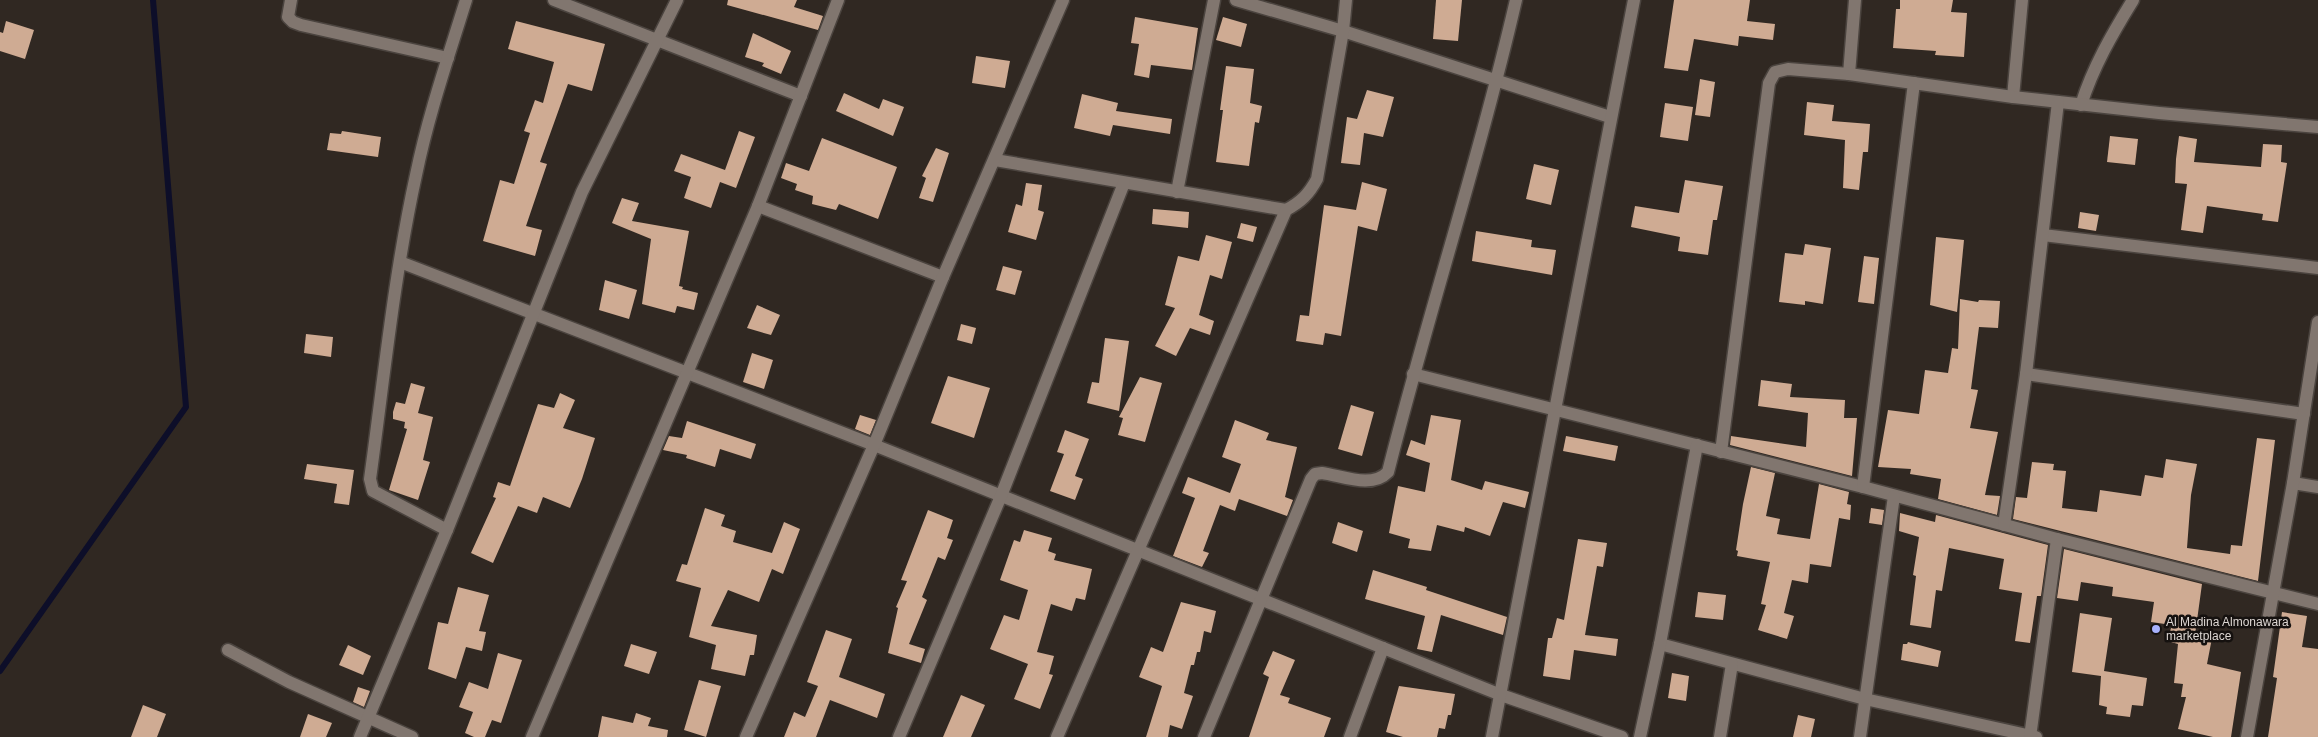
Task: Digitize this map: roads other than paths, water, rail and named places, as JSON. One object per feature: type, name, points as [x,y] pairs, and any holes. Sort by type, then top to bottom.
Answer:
[{"type":"street","points":[[291,0],[288,17],[293,22],[301,25],[448,58]]},
{"type":"street","points":[[447,530],[372,491],[370,479],[400,262],[416,174],[466,0]]},
{"type":"street","points":[[555,0],[801,96]]},
{"type":"street","points":[[360,737],[447,530],[582,192],[677,0]]},
{"type":"street","points":[[532,737],[758,206],[838,0]]},
{"type":"street","points":[[746,737],[874,445],[943,277],[1063,0]]},
{"type":"street","points":[[1177,192],[1214,0]]},
{"type":"street","points":[[1236,0],[1343,31],[1610,116]]},
{"type":"street","points":[[1057,737],[1286,210],[1301,201],[1310,192],[1317,179],[1343,31],[1346,0]]},
{"type":"street","points":[[1204,737],[1315,474],[1322,473],[1372,482],[1381,479],[1388,472],[1413,374],[1497,81],[1516,0]]},
{"type":"street","points":[[1492,737],[1610,116],[1634,0]]},
{"type":"street","points":[[1849,74],[1855,0]]},
{"type":"street","points":[[2013,97],[2022,0]]},
{"type":"street","points":[[2081,105],[2100,56],[2133,0]]},
{"type":"street","points":[[1721,452],[1769,83],[1775,72],[1788,69],[1849,74],[2081,105],[2318,127]]},
{"type":"street","points":[[1863,487],[1914,83]]},
{"type":"street","points":[[2004,525],[2026,374],[2058,102]]},
{"type":"street","points":[[995,160],[1286,210]]},
{"type":"street","points":[[900,737],[1001,496],[1124,183]]},
{"type":"street","points":[[758,206],[943,277]]},
{"type":"street","points":[[2042,235],[2318,268]]},
{"type":"street","points":[[400,262],[874,445],[1501,695],[1621,737]]},
{"type":"street","points":[[2248,737],[2293,483],[2318,322]]},
{"type":"street","points":[[1413,374],[2318,604]]},
{"type":"street","points":[[2026,374],[2304,414]]},
{"type":"street","points":[[1640,737],[1660,644],[1697,446]]},
{"type":"street","points":[[2293,483],[2318,487]]},
{"type":"street","points":[[1860,737],[1894,496]]},
{"type":"street","points":[[1660,644],[1866,699],[2032,737],[2057,539]]},
{"type":"street","points":[[1350,737],[1383,648]]},
{"type":"street","points":[[228,650],[290,682],[412,737]]},
{"type":"street","points":[[1720,737],[1732,664]]},
{"type":"waterway","points":[[0,671],[186,407],[153,0]]},
{"type":"place","name":"Al Madina Almonawara marketplace","points":[[2156,629]]}]
